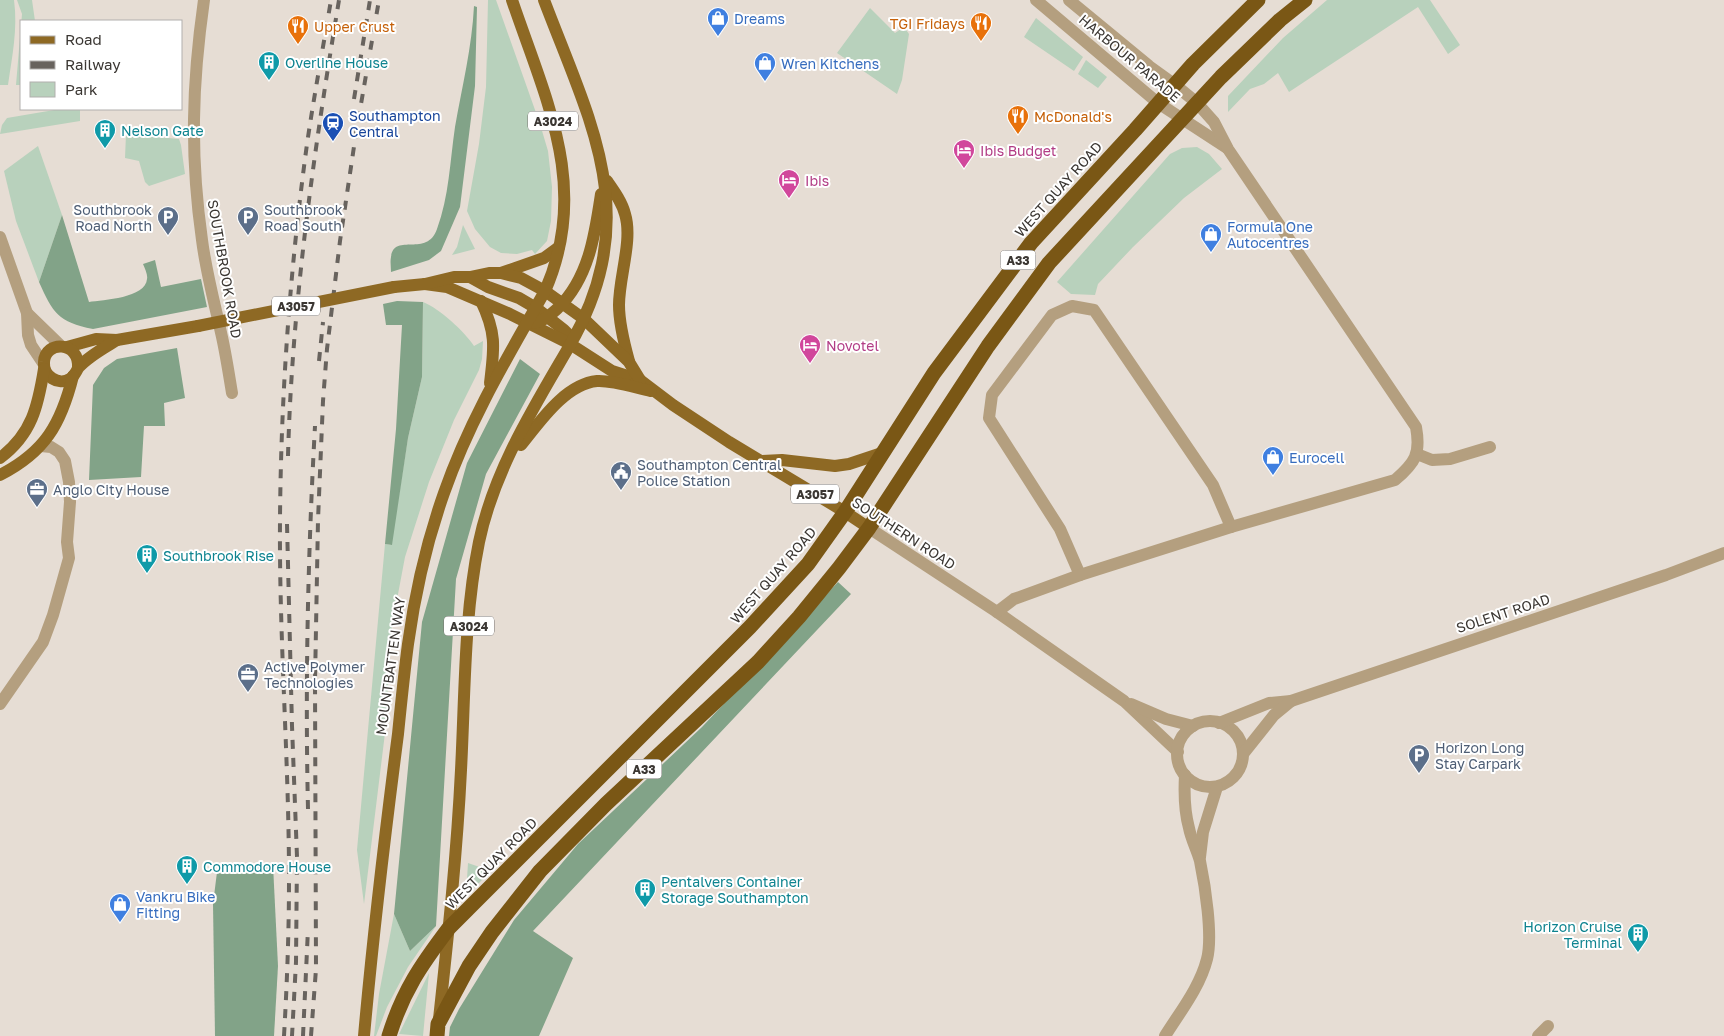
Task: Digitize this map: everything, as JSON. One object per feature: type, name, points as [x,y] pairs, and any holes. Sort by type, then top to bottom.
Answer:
[{"type":"highway","name":"WEST QUAY ROAD","points":[[389,1036],[396,1014],[412,980],[449,928],[750,627],[808,564],[845,512],[934,374],[1031,243],[1174,84],[1258,0]]},
{"type":"highway","name":"A33","points":[[438,1030],[469,966],[492,932],[540,871],[606,804],[758,662],[799,617],[869,528],[988,346],[1049,264],[1197,103],[1280,20],[1304,0]]},
{"type":"main road","name":"A3024","points":[[512,0],[558,139],[566,191],[565,215],[552,277],[527,323]]},
{"type":"main road","name":"A3024","points":[[438,1030],[455,872],[471,592],[479,541],[491,498],[506,463],[542,392],[584,319],[598,282],[606,241],[608,217],[604,176],[596,141],[582,96],[544,0]]},
{"type":"main road","points":[[527,323],[537,323],[548,317],[562,303],[580,278],[588,257],[596,225],[604,176]]},
{"type":"main road","points":[[604,176],[617,195],[625,214],[628,229],[619,306],[621,327],[629,362]]},
{"type":"main road","points":[[501,273],[544,258],[559,247]]},
{"type":"main road","name":"A3057","points":[[64,347],[96,339],[117,340],[198,326],[454,277],[501,273],[521,278],[546,291]]},
{"type":"main road","points":[[470,277],[488,287],[519,298],[536,308],[568,334],[570,344]]},
{"type":"main road","name":"A3057","points":[[425,284],[446,287],[480,301],[570,344]]},
{"type":"main road","name":"SOUTHERN ROAD","points":[[546,291],[584,319],[629,362],[640,380]]},
{"type":"main road","points":[[480,301],[487,314],[494,343],[488,392]]},
{"type":"main road","name":"MOUNTBATTEN WAY","points":[[364,1036],[379,877],[408,644],[417,591],[430,539],[461,448],[488,392],[527,323]]},
{"type":"main road","name":"A3057","points":[[76,372],[94,355],[117,340]]},
{"type":"main road","name":"SOUTHERN ROAD","points":[[570,344],[612,371],[640,380],[729,442],[869,528]]},
{"type":"main road","points":[[0,458],[29,427],[39,402],[44,358],[51,350],[64,347],[72,350],[78,358],[76,372],[61,416],[41,446],[28,458],[0,475]]},
{"type":"main road","points":[[44,366],[51,379],[57,381],[68,380],[76,372]]},
{"type":"main road","points":[[506,463],[552,408],[576,388],[598,381],[656,392]]},
{"type":"main road","points":[[762,461],[782,460],[836,466],[849,464],[882,452]]},
{"type":"street","name":"SOUTHBROOK ROAD","points":[[204,0],[193,103],[195,181],[202,241],[232,393]]},
{"type":"street","name":"HARBOUR PARADE","points":[[1036,0],[1158,103],[1228,149]]},
{"type":"street","name":"HARBOUR PARADE","points":[[1068,0],[1197,103],[1214,122],[1228,149],[1416,428],[1419,441],[1417,454]]},
{"type":"street","points":[[0,237],[27,312],[28,336],[31,345],[44,366]]},
{"type":"street","points":[[1080,575],[1060,529],[989,418],[992,395],[1052,315],[1072,306],[1094,310],[1213,485],[1231,527]]},
{"type":"street","points":[[27,312],[64,347]]},
{"type":"street","points":[[0,704],[43,642],[53,615],[69,558],[67,542],[70,502],[65,462],[59,452],[51,447],[41,446]]},
{"type":"street","points":[[996,612],[1014,599],[1080,575],[1231,527],[1395,480],[1408,469],[1417,454],[1432,460],[1450,459],[1490,447]]},
{"type":"street","name":"SOUTHERN ROAD","points":[[869,528],[996,612],[1124,701],[1178,752]]},
{"type":"street","name":"SOLENT ROAD","points":[[1219,723],[1268,703],[1290,701],[1657,578],[1724,553]]},
{"type":"street","name":"SOUTHERN ROAD","points":[[1124,701],[1166,718],[1194,726]]},
{"type":"street","name":"SOLENT ROAD","points":[[1243,754],[1274,715],[1290,701]]},
{"type":"street","points":[[1210,721],[1229,727],[1236,734],[1242,744],[1243,754],[1241,765],[1236,775],[1228,782],[1217,787],[1199,785],[1191,781],[1180,768],[1178,752],[1180,742],[1194,726],[1210,721]]},
{"type":"street","points":[[1165,1036],[1201,977],[1210,943],[1200,860],[1189,829],[1184,803],[1185,775]]},
{"type":"street","points":[[1200,860],[1203,832],[1217,787]]},
{"type":"street","points":[[1538,1036],[1548,1026]]},
{"type":"green space","points":[[0,0],[14,0],[14,43],[8,85],[0,85]]},
{"type":"green space","points":[[17,0],[32,0],[35,20],[21,20],[22,14]]},
{"type":"green space","points":[[488,0],[496,0],[548,151],[552,187],[551,221],[547,241],[535,254],[532,250],[517,254],[501,253],[490,247],[475,229],[467,211],[479,144],[486,87]]},
{"type":"green space","points":[[1327,0],[1430,0],[1460,45],[1448,54],[1418,7],[1289,92],[1278,73],[1264,84],[1250,89],[1228,112],[1228,96],[1283,38]]},
{"type":"green space","points":[[474,6],[477,7],[475,86],[460,207],[441,251],[429,260],[391,272],[393,250],[398,246],[419,244],[432,238],[441,217],[447,192],[455,127],[469,52]]},
{"type":"green space","points":[[870,8],[895,33],[904,27],[909,34],[902,80],[897,94],[837,53]]},
{"type":"green space","points":[[1036,18],[1083,57],[1074,71],[1024,37]]},
{"type":"green space","points":[[20,38],[20,85],[16,85]]},
{"type":"green space","points":[[1086,60],[1107,77],[1098,88],[1078,74]]},
{"type":"green space","points":[[54,110],[80,110],[80,121],[0,134],[2,125],[7,118]]},
{"type":"green space","points":[[126,134],[179,139],[185,174],[149,186],[145,182],[139,161],[125,158]]},
{"type":"green space","points":[[38,146],[62,215],[39,282],[16,221],[4,171]]},
{"type":"green space","points":[[1197,147],[1209,154],[1222,169],[1184,198],[1133,247],[1098,284],[1095,295],[1071,294],[1057,282],[1170,154],[1182,148]]},
{"type":"green space","points":[[62,215],[89,302],[123,297],[139,290],[145,285],[147,279],[143,264],[155,260],[161,287],[201,279],[207,307],[93,329],[64,319],[53,309],[39,282]]},
{"type":"green space","points":[[463,225],[475,249],[452,255],[457,247]]},
{"type":"green space","points":[[397,301],[423,302],[422,377],[408,438],[392,545],[385,544],[396,429],[402,325],[386,325],[383,304]]},
{"type":"green space","points":[[423,302],[451,321],[474,346],[483,341],[482,359],[479,370],[454,420],[429,482],[405,557],[392,626],[385,733],[364,904],[357,850],[385,544],[391,545],[408,438],[422,377]]},
{"type":"green space","points":[[177,348],[185,398],[164,403],[165,426],[144,426],[141,477],[89,480],[93,385],[104,368],[117,359]]},
{"type":"green space","points":[[520,359],[540,374],[486,474],[456,579],[436,926],[410,951],[394,914],[422,622],[467,463]]},
{"type":"green space","points":[[838,582],[851,594],[533,931],[573,958],[539,1036],[449,1036],[450,1027],[459,1009],[514,920],[578,844],[702,727]]},
{"type":"green space","points":[[468,863],[491,871],[466,896]]},
{"type":"green space","points":[[218,864],[273,865],[278,966],[274,1036],[215,1036],[213,904]]},
{"type":"green space","points":[[394,914],[410,951],[436,926],[408,967],[387,1007],[376,1036],[374,1036],[379,994]]},
{"type":"green space","points":[[429,973],[423,1036],[399,1034]]},
{"type":"railway","points":[[284,1036],[288,958],[289,879],[280,564],[282,425],[291,285],[301,191],[331,0]]},
{"type":"railway","points":[[288,456],[290,399],[299,284],[321,113],[339,0]]},
{"type":"railway","points":[[354,99],[370,0]]},
{"type":"railway","points":[[311,1036],[316,969],[315,682],[318,520],[323,401],[327,349],[340,241],[379,0]]},
{"type":"railway","points":[[319,361],[323,322]]},
{"type":"railway","points":[[308,809],[308,617],[315,426]]},
{"type":"railway","points":[[287,524],[297,857],[296,962],[292,1036]]},
{"type":"railway","points":[[303,1036],[308,929]]},
{"type":"place","name":"Dreams","points":[[718,37]]},
{"type":"place","name":"TGI Fridays","points":[[981,42]]},
{"type":"place","name":"Upper Crust","points":[[298,45]]},
{"type":"place","name":"Overline House","points":[[269,81]]},
{"type":"place","name":"Wren Kitchens","points":[[765,82]]},
{"type":"place","name":"McDonald's","points":[[1018,135]]},
{"type":"place","name":"Southampton Central","points":[[333,142]]},
{"type":"place","name":"Nelson Gate","points":[[105,149]]},
{"type":"place","name":"Ibis Budget","points":[[964,169]]},
{"type":"place","name":"Ibis","points":[[789,199]]},
{"type":"place","name":"Southbrook Road North","points":[[168,236]]},
{"type":"place","name":"Southbrook Road South","points":[[248,236]]},
{"type":"place","name":"Formula One Autocentres","points":[[1211,253]]},
{"type":"place","name":"Novotel","points":[[810,364]]},
{"type":"place","name":"Eurocell","points":[[1273,476]]},
{"type":"place","name":"Southampton Central Police Station","points":[[621,491]]},
{"type":"place","name":"Anglo City House","points":[[37,508]]},
{"type":"place","name":"Southbrook Rise","points":[[147,574]]},
{"type":"place","name":"Active Polymer Technologies","points":[[248,693]]},
{"type":"place","name":"Horizon Long Stay Carpark","points":[[1419,774]]},
{"type":"place","name":"Commodore House","points":[[187,885]]},
{"type":"place","name":"Pentalvers Container Storage Southampton","points":[[645,908]]},
{"type":"place","name":"Vankru Bike Fitting","points":[[120,923]]},
{"type":"place","name":"Horizon Cruise Terminal","points":[[1638,953]]}]
